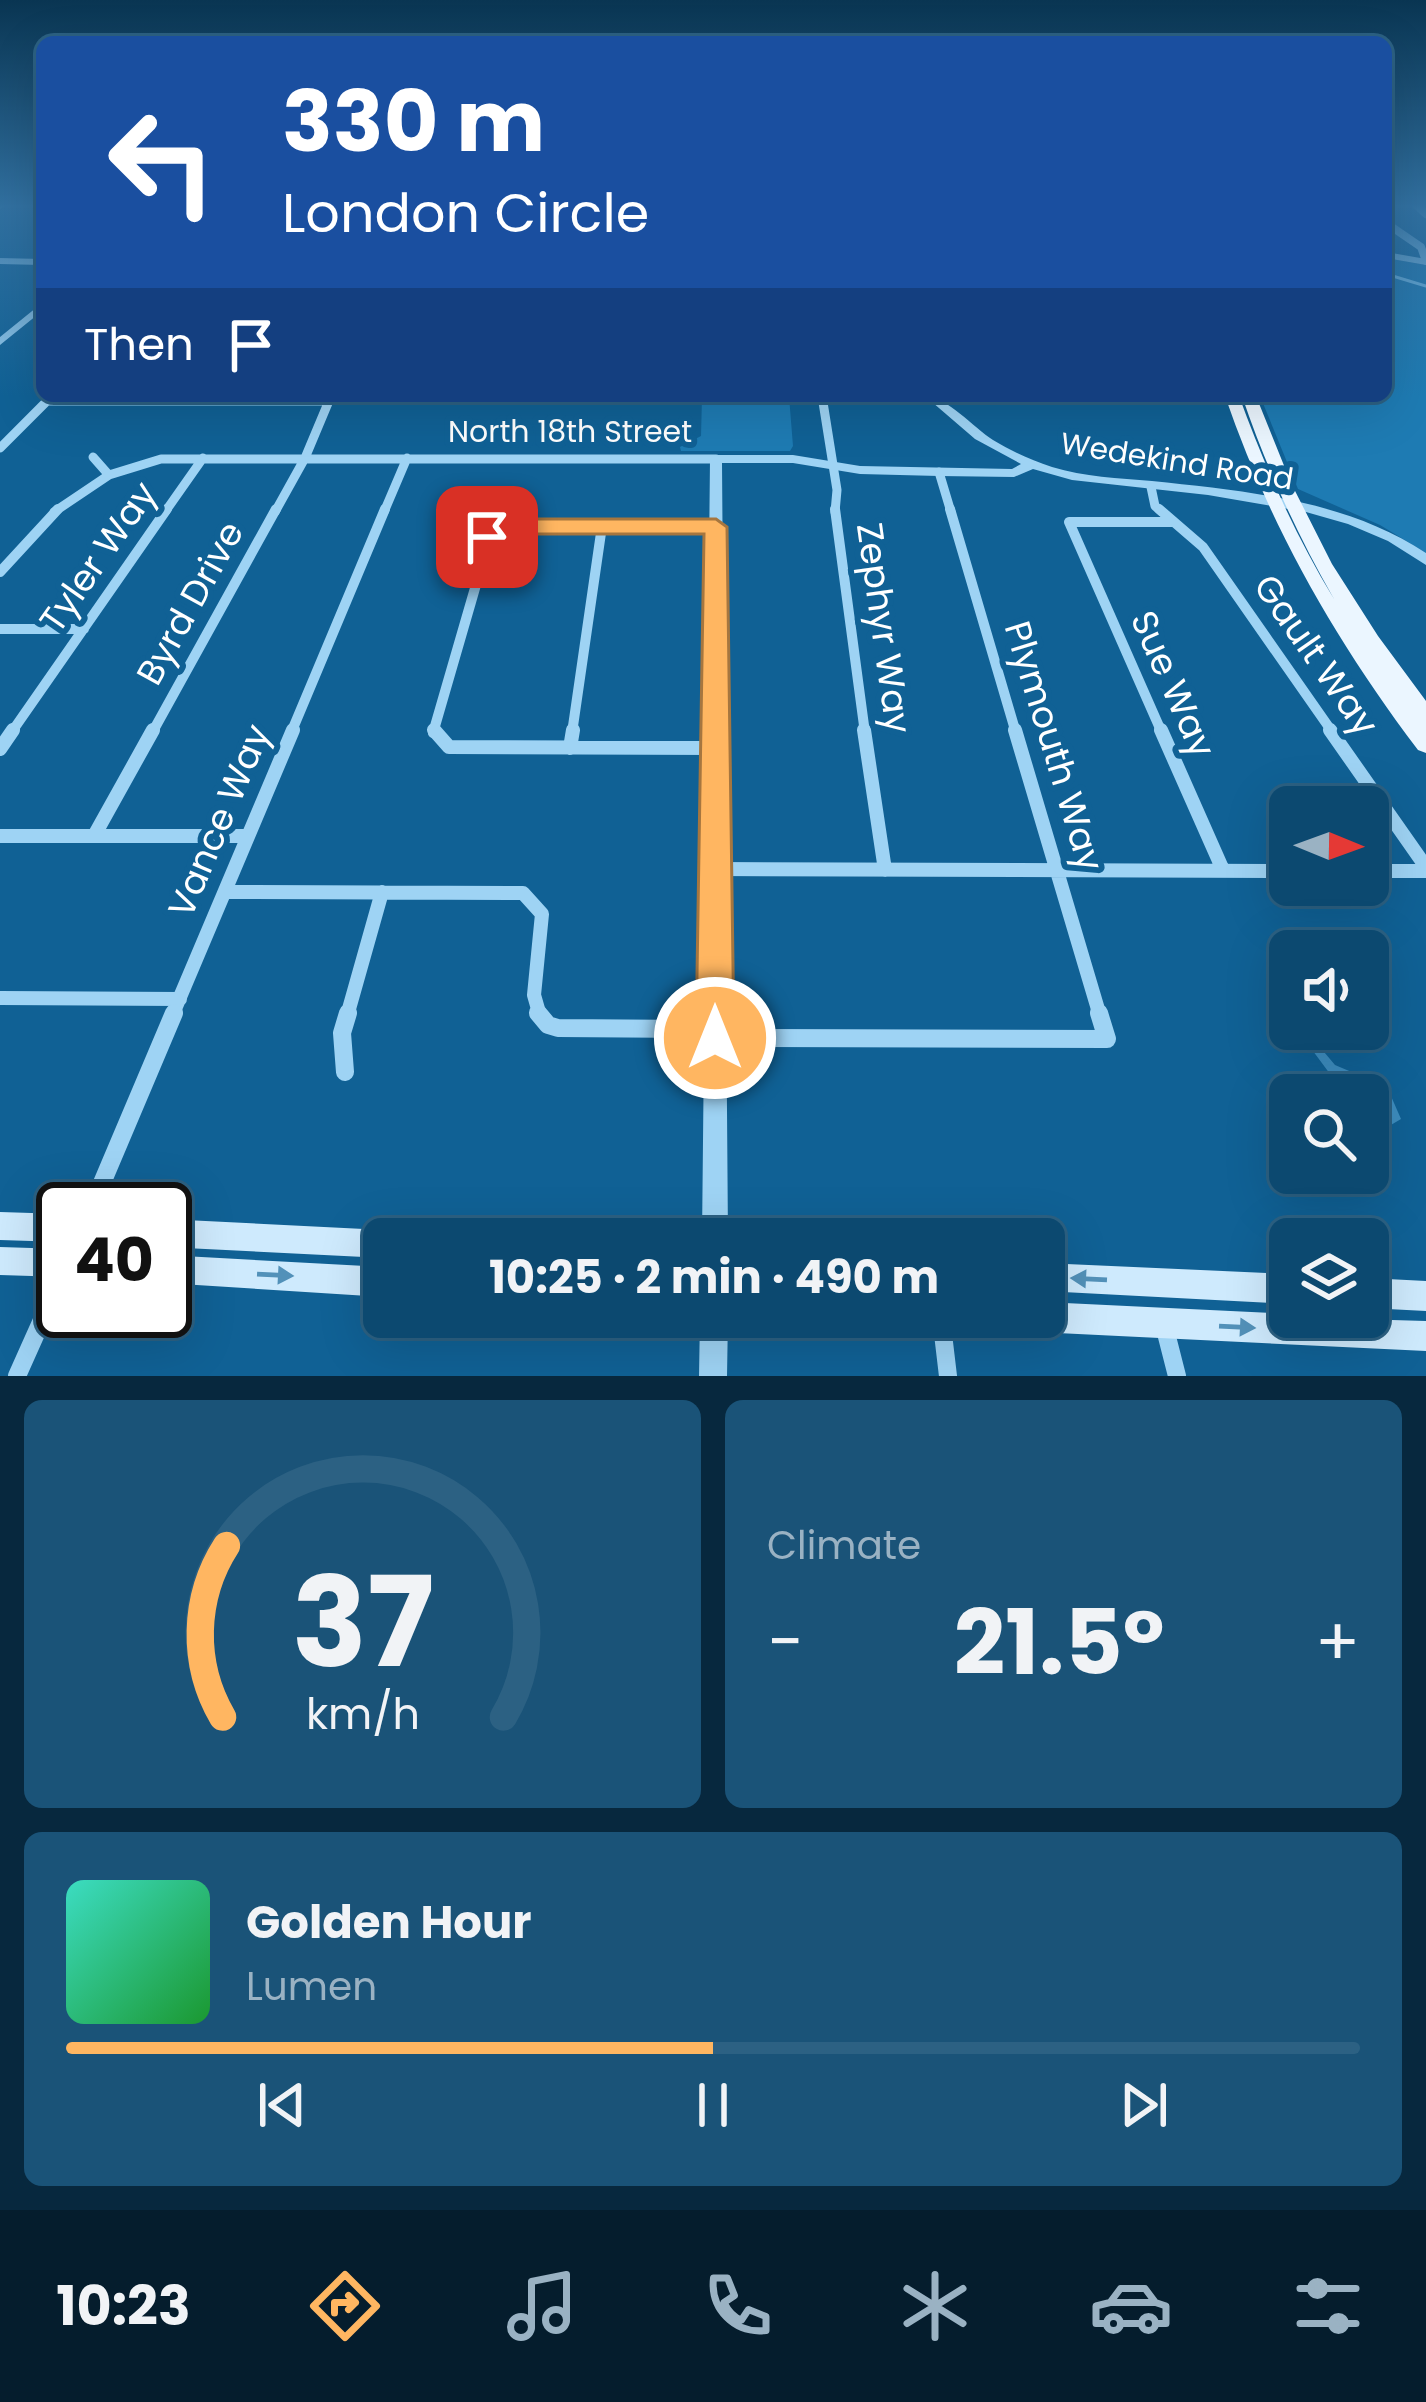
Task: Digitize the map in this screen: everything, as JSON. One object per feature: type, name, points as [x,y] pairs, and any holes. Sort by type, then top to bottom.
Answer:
[{"type":"main road","points":[[1235,402],[1327,607],[1426,744]]},
{"type":"main road","points":[[1251,402],[1280,504],[1426,717]]},
{"type":"main road","points":[[0,1226],[36,1227]]},
{"type":"main road","points":[[192,1234],[363,1243]]},
{"type":"main road","points":[[0,1262],[36,1263]]},
{"type":"main road","points":[[192,1271],[363,1281]]},
{"type":"main road","points":[[1065,1277],[1269,1288]]},
{"type":"main road","points":[[1389,1294],[1426,1296]]},
{"type":"main road","points":[[1065,1318],[1426,1336]]},
{"type":"street","points":[[0,342],[36,311]]},
{"type":"street","points":[[0,448],[45,402]]},
{"type":"street","name":"Byrd Drive","points":[[94,836],[305,458],[329,402]]},
{"type":"street","name":"Zephyr Way","points":[[823,402],[833,465],[834,522],[884,870]]},
{"type":"street","name":"Wedekind Road","points":[[938,402],[985,444],[1030,465],[1280,504],[1366,524],[1426,560]]},
{"type":"street","points":[[93,457],[108,474]]},
{"type":"street","name":"Tyler Way","points":[[0,749],[203,458]]},
{"type":"street","name":"Vance Way","points":[[102,1182],[407,458]]},
{"type":"street","name":"North 18th Street","points":[[0,572],[58,505],[108,474],[161,459],[793,459],[939,472],[1014,473],[1030,465]]},
{"type":"street","points":[[715,1218],[716,459]]},
{"type":"street","name":"Plymouth Way","points":[[715,1038],[1107,1039],[939,472]]},
{"type":"street","name":"Gault Way","points":[[1150,487],[1155,506],[1203,547],[1426,869]]},
{"type":"street","name":"Sue Way","points":[[1173,522],[1069,522],[1223,871]]},
{"type":"street","points":[[716,527],[509,526],[490,533],[434,726],[436,740],[449,747],[716,748]]},
{"type":"street","points":[[570,748],[602,526]]},
{"type":"street","points":[[0,629],[84,629]]},
{"type":"street","points":[[0,836],[248,836]]},
{"type":"street","points":[[715,869],[1269,871]]},
{"type":"street","points":[[1389,870],[1426,869]]},
{"type":"street","points":[[225,892],[523,893],[533,897],[543,912],[533,999],[548,1025],[694,1029],[715,1038]]},
{"type":"street","points":[[345,1072],[342,1033],[382,892]]},
{"type":"street","points":[[0,998],[180,999]]},
{"type":"street","points":[[1163,1323],[1177,1376]]},
{"type":"street","points":[[17,1376],[36,1333]]},
{"type":"street","points":[[713,1376],[714,1338]]},
{"type":"street","points":[[943,1338],[948,1376]]},
{"type":"shaded area","points":[[1392,268],[1426,268],[1426,553],[1380,525],[1298,489],[1262,402],[1392,402]]},
{"type":"shaded area","points":[[702,402],[789,402],[790,451],[681,451],[680,447],[701,436]]},
{"type":"building","points":[[1322,1050],[1335,1065],[1356,1074],[1330,1074],[1313,1051]]},
{"type":"building","points":[[1389,1092],[1401,1119],[1389,1126]]},
{"type":"waterway","points":[[1392,276],[1426,286]]},
{"type":"route","points":[[487,537],[509,526],[716,527],[715,1038]]}]
